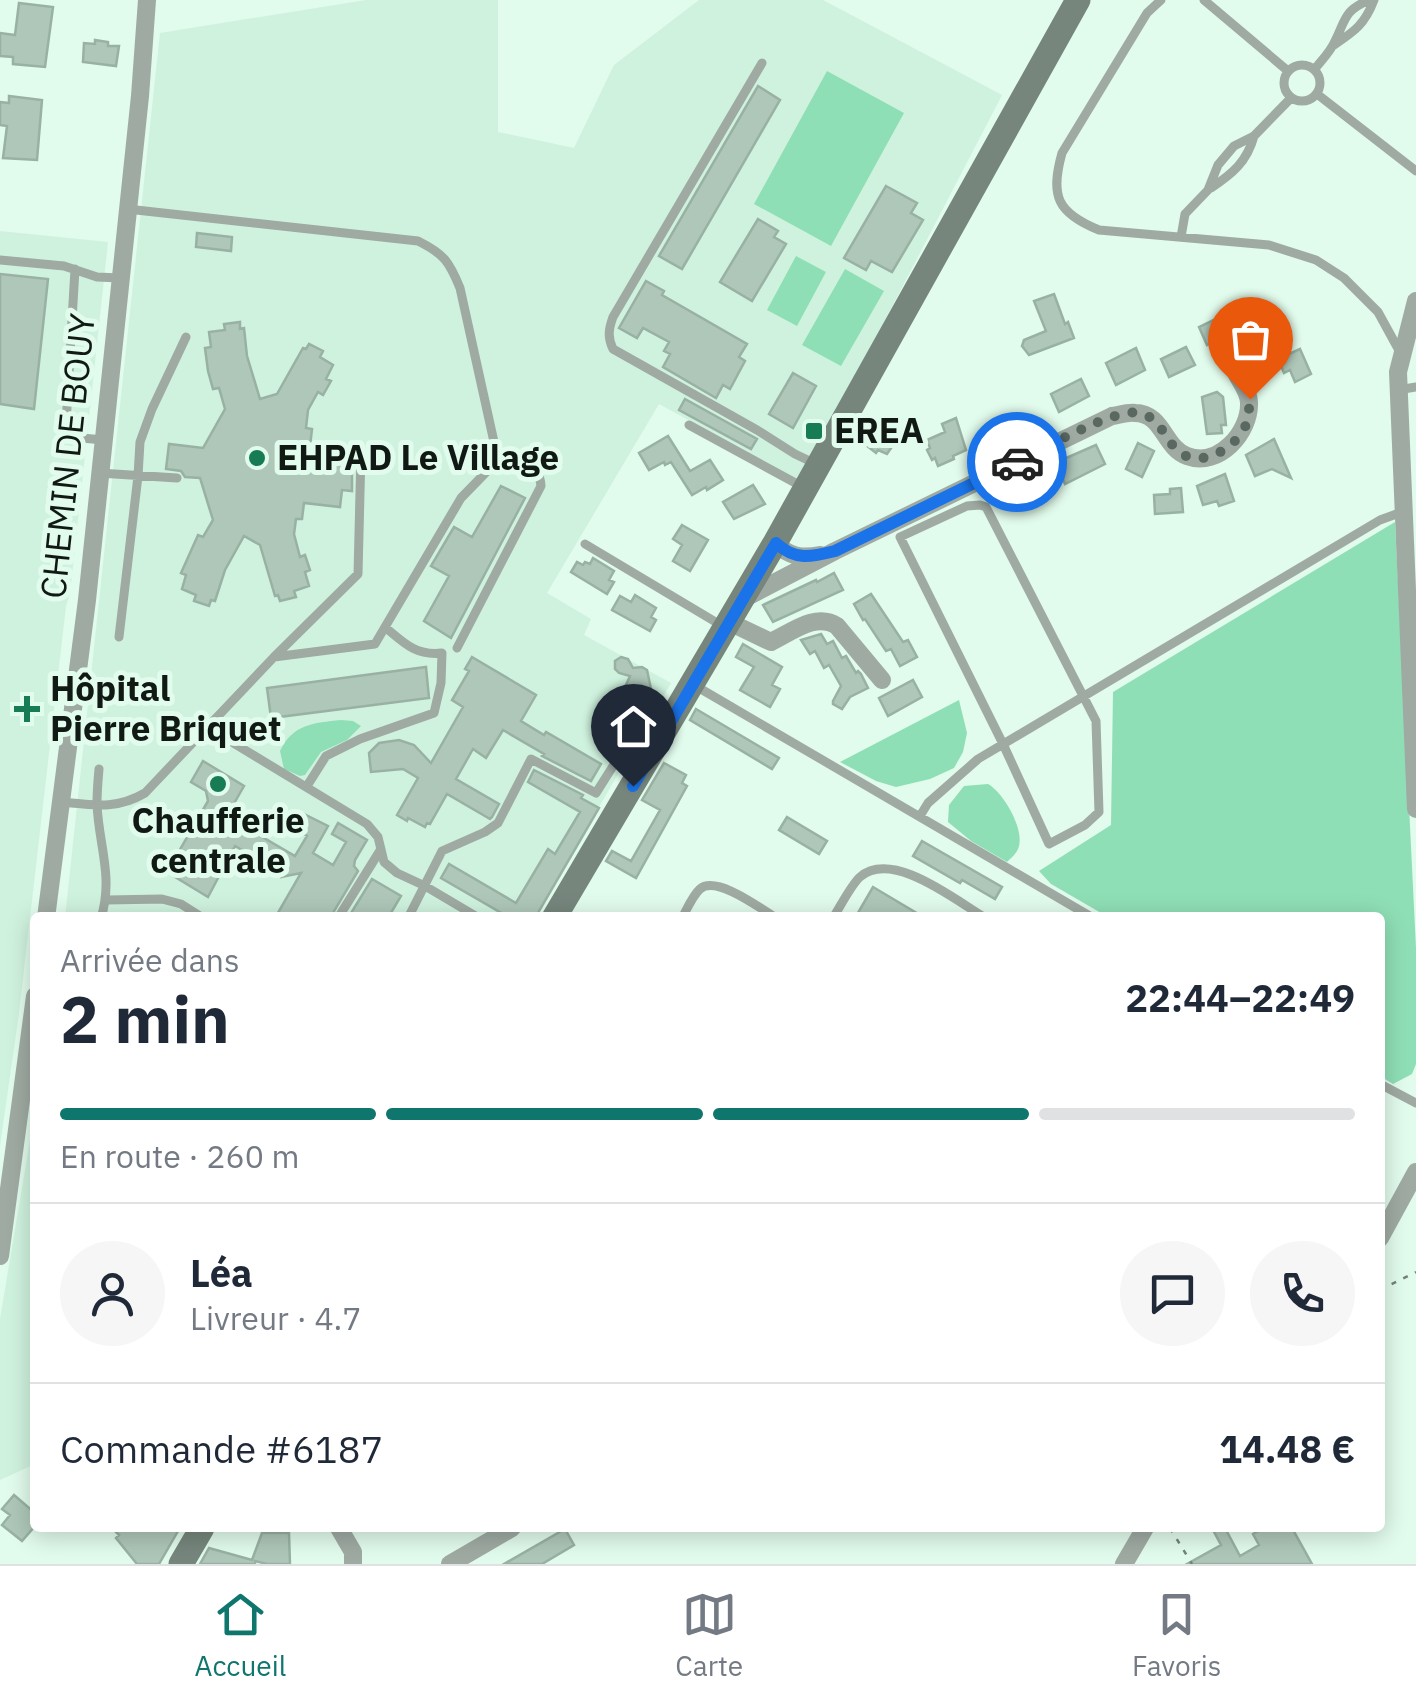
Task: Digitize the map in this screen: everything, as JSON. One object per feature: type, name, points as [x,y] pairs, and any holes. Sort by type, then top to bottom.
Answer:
[{"type":"main road","points":[[558,912],[776,543],[1078,0]]},
{"type":"main road","points":[[948,236],[1024,118],[1092,0]]},
{"type":"main road","points":[[180,1564],[200,1532]]},
{"type":"street","name":"CHEMIN DE BOUY","points":[[47,912],[87,600],[140,96],[146,0]]},
{"type":"street","points":[[1416,301],[1398,372],[1407,389],[1402,512],[1416,810]]},
{"type":"street","points":[[882,680],[828,620],[818,619],[771,642],[730,618],[756,591],[1112,416],[1138,412],[1158,422],[1185,456],[1203,459],[1229,448],[1247,424],[1250,399],[1237,375]]},
{"type":"street","points":[[776,543],[797,556],[835,551]]},
{"type":"street","points":[[0,1256],[30,1036]]},
{"type":"street","points":[[1385,1229],[1416,1172]]},
{"type":"street","points":[[341,1532],[353,1552],[353,1564]]},
{"type":"street","points":[[450,1564],[505,1532]]},
{"type":"street","points":[[1124,1564],[1143,1532]]},
{"type":"lane","points":[[1161,0],[1147,13],[1062,154],[1056,190],[1064,208],[1079,222],[1099,230],[1269,246],[1316,260],[1344,278],[1378,312],[1402,356]]},
{"type":"lane","points":[[1204,0],[1288,71]]},
{"type":"lane","points":[[1315,69],[1334,46],[1366,19],[1371,0]]},
{"type":"lane","points":[[1334,46],[1344,18],[1355,6],[1371,0]]},
{"type":"lane","points":[[762,64],[613,316],[609,342],[613,349],[819,466]]},
{"type":"lane","points":[[1302,64],[1315,69],[1321,80],[1317,94],[1303,102],[1291,98],[1284,87],[1288,71],[1302,64]]},
{"type":"lane","points":[[1317,94],[1416,171]]},
{"type":"lane","points":[[1208,190],[1218,165],[1234,146],[1254,136],[1291,98]]},
{"type":"lane","points":[[1181,237],[1185,214],[1208,190],[1235,172],[1250,151],[1254,136]]},
{"type":"lane","points":[[127,210],[418,241],[438,251],[450,264],[460,288],[498,460]]},
{"type":"lane","points":[[0,260],[64,266],[120,278]]},
{"type":"lane","points":[[75,269],[66,424],[82,438],[102,440]]},
{"type":"lane","points":[[119,637],[140,442],[186,337]]},
{"type":"lane","points":[[690,425],[806,489]]},
{"type":"lane","points":[[61,802],[112,806],[145,793],[358,574],[361,452]]},
{"type":"lane","points":[[274,657],[376,644],[461,498],[498,460],[532,466],[541,476],[541,486],[458,648]]},
{"type":"lane","points":[[99,473],[176,478]]},
{"type":"lane","points":[[967,506],[986,506],[1096,721],[1099,812],[1085,825],[1048,844],[1002,744],[900,537],[967,506]]},
{"type":"lane","points":[[920,816],[928,803],[978,759],[1380,520],[1402,512]]},
{"type":"lane","points":[[585,544],[730,618]]},
{"type":"lane","points":[[307,786],[326,756],[360,739],[434,713],[442,653],[413,650],[385,627]]},
{"type":"lane","points":[[694,685],[1083,912]]},
{"type":"lane","points":[[411,912],[442,851],[498,823],[530,760],[596,793],[634,733],[630,717],[616,702]]},
{"type":"lane","points":[[207,727],[368,824],[378,837],[384,862],[397,874],[470,912]]},
{"type":"lane","points":[[99,770],[97,805],[106,859],[107,900],[103,912]]},
{"type":"lane","points":[[342,912],[381,849]]},
{"type":"lane","points":[[837,912],[860,877],[878,869],[911,874],[976,912]]},
{"type":"lane","points":[[686,912],[699,890],[707,885],[720,885],[766,912]]},
{"type":"lane","points":[[107,900],[162,899],[194,912]]},
{"type":"lane","points":[[1385,1087],[1416,1104]]},
{"type":"path","points":[[1385,1288],[1416,1272]]},
{"type":"path","points":[[1172,1532],[1192,1564]]},
{"type":"shaded area","points":[[366,0],[498,0],[498,132],[574,148],[614,65],[699,0],[823,0],[1002,95],[801,482],[659,404],[547,593],[591,619],[584,635],[671,683],[538,912],[66,912],[160,33]]},
{"type":"shaded area","name":"Hôpital Pierre Briquet","points":[[0,231],[108,242],[70,594],[0,1146]]},
{"type":"shaded area","points":[[30,1140],[30,1466],[0,1480],[0,1319]]},
{"type":"green space","points":[[827,71],[904,113],[831,246],[754,204]]},
{"type":"green space","points":[[796,256],[826,272],[797,326],[767,310]]},
{"type":"green space","points":[[845,269],[884,291],[841,366],[802,345]]},
{"type":"green space","points":[[1395,522],[1416,948],[1416,1064],[1412,1074],[1393,1084],[1385,1079],[1385,912],[1099,912],[1051,884],[1039,871],[1111,825],[1113,692]]},
{"type":"green space","points":[[959,700],[967,733],[954,768],[896,787],[840,762]]},
{"type":"green space","points":[[341,720],[361,726],[347,740],[321,752],[305,775],[284,769],[280,751],[291,735],[313,724]]},
{"type":"green space","points":[[988,784],[1007,804],[1019,833],[1018,849],[1007,862],[948,822],[949,805],[964,786]]},
{"type":"building","points":[[19,3],[53,7],[45,67],[13,64],[13,57],[0,56],[0,33],[15,35]]},
{"type":"building","points":[[95,40],[119,46],[116,66],[83,62],[84,43],[95,44]]},
{"type":"building","points":[[758,86],[780,100],[682,269],[659,256]]},
{"type":"building","points":[[9,96],[42,100],[37,160],[3,158],[7,126],[0,125],[0,102],[9,103]]},
{"type":"building","points":[[886,186],[917,203],[911,213],[923,220],[892,272],[871,261],[866,270],[844,258]]},
{"type":"building","points":[[758,219],[778,231],[774,237],[786,244],[752,301],[720,282]]},
{"type":"building","points":[[197,233],[232,237],[231,251],[196,247]]},
{"type":"building","points":[[0,274],[48,279],[34,409],[0,404]]},
{"type":"building","points":[[646,281],[664,291],[662,295],[747,344],[739,357],[745,361],[730,389],[723,385],[716,398],[663,367],[670,354],[664,351],[669,342],[643,328],[637,338],[619,328]]},
{"type":"building","points":[[1054,294],[1074,338],[1029,355],[1022,346],[1024,340],[1046,331],[1034,301]]},
{"type":"building","points":[[1226,314],[1234,332],[1207,345],[1199,327]]},
{"type":"building","name":"EHPAD Le Village","points":[[240,322],[260,399],[277,394],[309,344],[323,351],[320,357],[333,365],[326,379],[331,381],[323,395],[318,392],[308,410],[306,428],[312,429],[310,446],[347,450],[345,467],[352,468],[352,491],[342,490],[340,507],[304,503],[302,519],[296,519],[294,534],[300,557],[305,555],[310,570],[305,572],[309,586],[294,591],[296,597],[280,601],[275,596],[260,545],[244,536],[225,570],[215,601],[211,600],[209,606],[194,601],[196,595],[182,589],[186,575],[181,573],[198,535],[203,537],[213,520],[200,478],[166,469],[169,444],[203,448],[225,409],[219,388],[213,389],[205,348],[211,347],[209,332],[225,330],[224,324]]},
{"type":"building","points":[[1186,347],[1195,365],[1169,377],[1161,359]]},
{"type":"building","points":[[1136,348],[1145,370],[1116,385],[1106,363]]},
{"type":"building","points":[[1300,349],[1311,374],[1295,382],[1290,370],[1284,373],[1278,359]]},
{"type":"building","points":[[793,373],[816,386],[793,428],[769,414]]},
{"type":"building","points":[[1081,379],[1089,396],[1059,412],[1051,394]]},
{"type":"building","points":[[1217,392],[1223,397],[1226,425],[1221,425],[1222,433],[1207,434],[1202,397]]},
{"type":"building","points":[[685,399],[757,439],[751,449],[679,410]]},
{"type":"building","points":[[956,418],[966,450],[938,466],[927,450],[927,440],[945,432],[942,424]]},
{"type":"building","points":[[878,419],[898,434],[887,454],[878,450],[876,453],[862,442]]},
{"type":"building","points":[[668,436],[690,471],[710,460],[723,480],[692,495],[671,462],[649,470],[639,453]]},
{"type":"building","points":[[1274,439],[1291,478],[1272,469],[1255,476],[1246,455]]},
{"type":"building","points":[[1138,443],[1154,451],[1142,477],[1126,469]]},
{"type":"building","points":[[1096,445],[1105,464],[1065,484],[1058,468],[1038,477],[1034,468],[1062,454],[1064,459]]},
{"type":"building","points":[[1225,474],[1234,501],[1219,506],[1217,501],[1203,505],[1197,486]]},
{"type":"building","points":[[753,485],[765,504],[734,519],[723,502]]},
{"type":"building","points":[[501,486],[525,498],[451,638],[424,621],[449,576],[431,566],[454,527],[472,537]]},
{"type":"building","points":[[1181,488],[1183,512],[1155,514],[1154,495],[1170,494],[1170,489]]},
{"type":"building","points":[[682,525],[708,540],[690,571],[673,561],[682,545],[673,539]]},
{"type":"building","points":[[593,558],[614,571],[609,580],[614,582],[607,594],[571,572],[577,562],[590,564]]},
{"type":"building","points":[[834,573],[843,590],[773,622],[763,605]]},
{"type":"building","points":[[871,594],[917,657],[900,666],[891,649],[886,651],[863,620],[854,604]]},
{"type":"building","points":[[635,595],[656,608],[651,617],[656,620],[650,631],[612,610],[620,596],[631,602]]},
{"type":"building","points":[[821,634],[827,644],[833,641],[868,688],[850,697],[842,709],[833,704],[841,686],[829,665],[824,668],[815,651],[810,654],[801,640]]},
{"type":"building","points":[[743,644],[782,667],[772,685],[780,689],[770,707],[740,690],[754,667],[736,657]]},
{"type":"building","points":[[472,657],[536,695],[521,721],[601,764],[591,781],[503,730],[486,758],[473,749],[456,779],[499,804],[490,819],[447,794],[430,824],[425,827],[408,818],[407,821],[397,815],[418,778],[403,769],[371,772],[369,753],[379,743],[399,740],[414,745],[431,763],[463,707],[452,700],[469,671],[465,669]]},
{"type":"building","points":[[621,657],[628,659],[633,668],[647,670],[656,712],[621,696],[630,676],[615,669],[615,661]]},
{"type":"building","points":[[426,667],[429,698],[271,718],[267,688]]},
{"type":"building","points":[[913,680],[922,697],[888,716],[879,698]]},
{"type":"building","points":[[696,709],[779,758],[772,769],[690,720]]},
{"type":"building","points":[[203,761],[244,786],[228,814],[295,856],[307,836],[293,823],[300,812],[328,826],[313,853],[333,865],[346,842],[332,834],[338,823],[367,840],[355,860],[358,871],[334,912],[278,912],[301,873],[281,877],[280,872],[235,846],[208,897],[167,872],[208,801],[206,791],[191,782]]},
{"type":"building","points":[[664,763],[686,775],[682,783],[687,786],[636,878],[606,861],[612,851],[631,861],[660,810],[642,800]]},
{"type":"building","points":[[534,770],[583,795],[581,798],[599,808],[538,912],[500,912],[441,878],[449,864],[516,903],[548,849],[555,854],[580,812],[528,782]]},
{"type":"building","points":[[787,817],[827,841],[819,854],[779,830]]},
{"type":"building","points":[[922,841],[1002,887],[995,899],[913,856]]},
{"type":"building","points":[[372,879],[401,896],[392,912],[352,912]]},
{"type":"building","points":[[873,887],[915,912],[858,912]]},
{"type":"building","points":[[14,1495],[30,1509],[30,1532],[22,1541],[2,1525],[10,1515],[2,1509]]},
{"type":"building","points":[[116,1532],[177,1532],[159,1564],[137,1564],[116,1538]]},
{"type":"building","points":[[560,1532],[567,1532],[574,1545],[542,1564],[504,1564]]},
{"type":"building","points":[[1214,1532],[1227,1532],[1240,1556],[1259,1545],[1253,1534],[1257,1532],[1294,1532],[1312,1564],[1187,1564],[1221,1545]]},
{"type":"building","points":[[262,1533],[289,1533],[290,1564],[200,1564],[209,1548],[252,1560]]},
{"type":"way so far","points":[[1017,462],[1112,416],[1138,412],[1158,422],[1185,456],[1203,459],[1229,448],[1247,424],[1250,399]]},
{"type":"place","name":"EREA","points":[[814,431]]},
{"type":"place","name":"EHPAD Le Village","points":[[257,458]]},
{"type":"place","name":"Hôpital Pierre Briquet","points":[[27,709]]},
{"type":"place","name":"Chaufferie centrale","points":[[218,784]]},
{"type":"route","points":[[633,786],[776,543],[797,556],[835,551],[1017,462]]}]
